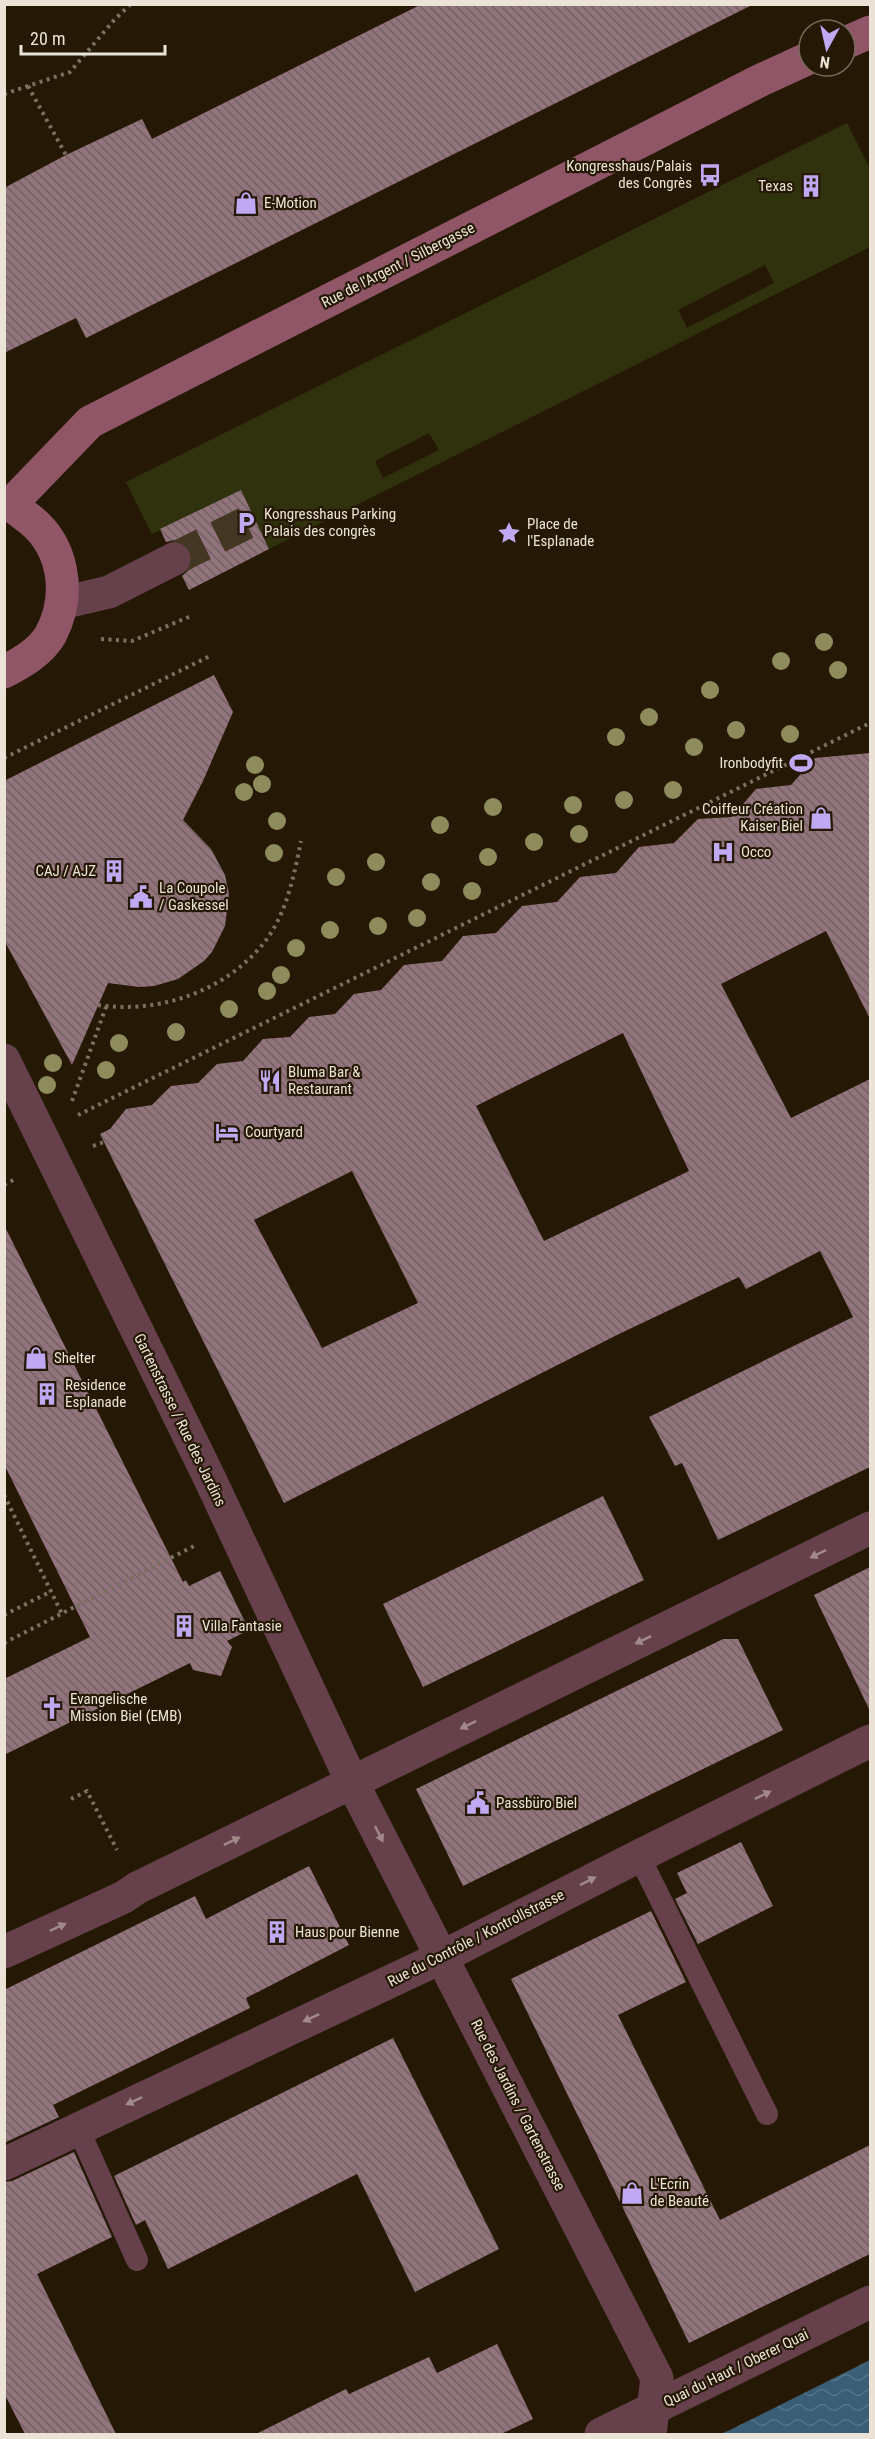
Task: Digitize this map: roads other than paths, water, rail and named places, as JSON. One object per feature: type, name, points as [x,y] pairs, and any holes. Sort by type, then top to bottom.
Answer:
[{"type":"main road","name":"Rue de l'Argent / Silbergasse","points":[[4,672],[28,660],[50,636],[62,603],[63,573],[53,546],[35,522],[7,504],[90,422],[797,64]]},
{"type":"street","points":[[62,603],[109,592],[174,559]]},
{"type":"street","name":"Gartenstrasse / Rue des Jardins","points":[[4,1060],[53,1127],[232,1526],[352,1782]]},
{"type":"street","points":[[5,1949],[124,1897],[137,1888],[870,1528]]},
{"type":"street","name":"Rue du Contrôle / Kontrollstrasse","points":[[4,2164],[442,1957],[870,1741]]},
{"type":"street","name":"Rue des Jardins / Gartenstrasse","points":[[352,1782],[657,2378],[652,2422]]},
{"type":"street","name":"Quai du Haut / Oberer Quai","points":[[601,2434],[652,2422],[870,2302]]},
{"type":"lane","points":[[639,1856],[767,2114]]},
{"type":"lane","points":[[78,2128],[137,2260]]},
{"type":"water","points":[[870,2360],[870,2434],[720,2434],[730,2430]]},
{"type":"tunnel","points":[[174,559],[246,523]]},
{"type":"place","name":"Kongresshaus/Palais des Congrès","points":[[710,175]]},
{"type":"place","name":"Texas","points":[[811,186]]},
{"type":"place","name":"E-Motion","points":[[246,203]]},
{"type":"place","name":"Kongresshaus Parking Palais des congrès","points":[[246,523]]},
{"type":"place","name":"Place de l'Esplanade","points":[[509,533]]},
{"type":"place","name":"Ironbodyfit","points":[[801,763]]},
{"type":"place","name":"Coiffeur Création Kaiser Biel","points":[[821,818]]},
{"type":"place","name":"Occo","points":[[723,852]]},
{"type":"place","name":"CAJ / AJZ","points":[[114,871]]},
{"type":"place","name":"La Coupole / Gaskessel","points":[[141,897]]},
{"type":"place","name":"Bluma Bar & Restaurant","points":[[270,1081]]},
{"type":"place","name":"Courtyard","points":[[227,1132]]},
{"type":"place","name":"Shelter","points":[[36,1358]]},
{"type":"place","name":"Residence Esplanade","points":[[47,1394]]},
{"type":"place","name":"Villa Fantasie","points":[[184,1626]]},
{"type":"place","name":"Evangelische Mission Biel (EMB)","points":[[52,1708]]},
{"type":"place","name":"Passbüro Biel","points":[[478,1803]]},
{"type":"place","name":"Haus pour Bienne","points":[[277,1932]]},
{"type":"place","name":"L'Ecrin de Beauté","points":[[632,2193]]}]
